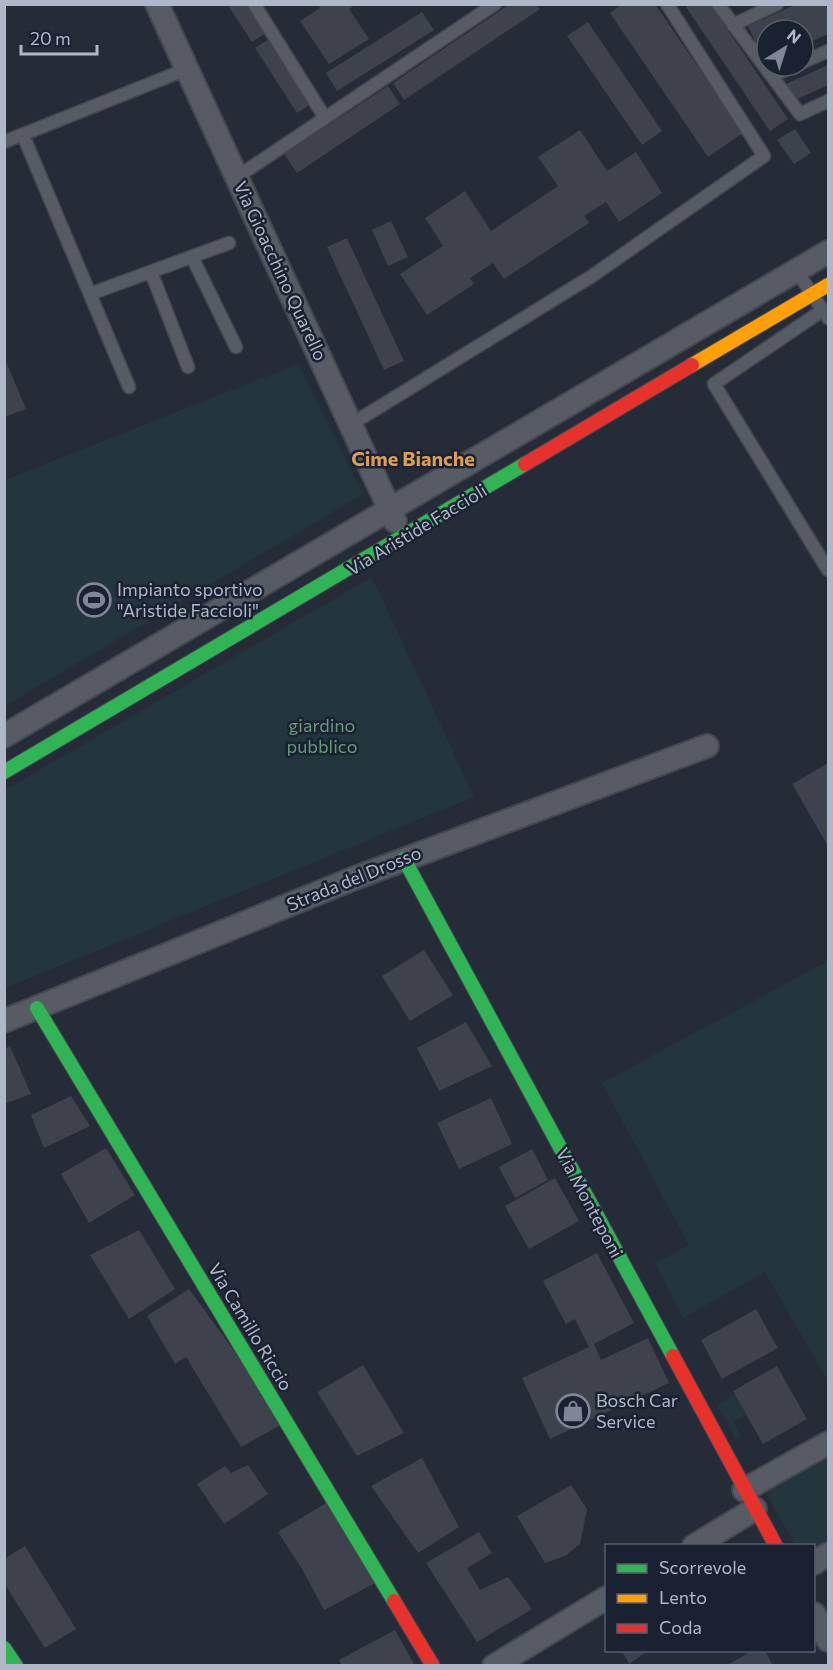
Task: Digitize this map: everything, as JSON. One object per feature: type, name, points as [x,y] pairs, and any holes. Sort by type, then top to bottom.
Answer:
[{"type":"street","name":"Via Gioacchino Quarello","points":[[158,4],[403,538]]},
{"type":"street","name":"Via Aristide Faccioli","points":[[4,736],[388,508],[828,252]]},
{"type":"street","name":"Via Aristide Faccioli","points":[[4,772],[828,285]]},
{"type":"street","name":"Strada del Drosso","points":[[4,1021],[404,859],[707,746]]},
{"type":"street","name":"Via Monteponi","points":[[404,859],[775,1544]]},
{"type":"street","name":"Via Camillo Riccio","points":[[37,1008],[433,1665]]},
{"type":"street","points":[[695,1544],[750,1499],[828,1443]]},
{"type":"street","points":[[815,1562],[828,1554]]},
{"type":"street","points":[[494,1665],[605,1599]]},
{"type":"street","points":[[815,1617],[828,1640]]},
{"type":"street","points":[[4,1648],[16,1665]]},
{"type":"lane","points":[[255,4],[325,118]]},
{"type":"lane","points":[[237,177],[495,4]]},
{"type":"lane","points":[[350,425],[592,276],[764,156],[668,4]]},
{"type":"lane","points":[[718,4],[755,54]]},
{"type":"lane","points":[[733,25],[777,4]]},
{"type":"lane","points":[[4,142],[187,69]]},
{"type":"lane","points":[[773,78],[800,114],[828,101]]},
{"type":"lane","points":[[23,135],[129,387]]},
{"type":"lane","points":[[90,294],[229,243]]},
{"type":"lane","points":[[192,257],[236,347]]},
{"type":"lane","points":[[796,270],[826,314],[714,384],[828,570]]},
{"type":"lane","points":[[151,272],[188,367]]},
{"type":"green space","name":"Impianto sportivo \"Aristide Faccioli\"","points":[[298,364],[363,494],[5,706],[5,480]]},
{"type":"green space","name":"giardino pubblico","points":[[372,577],[474,797],[5,988],[5,790]]},
{"type":"green space","points":[[828,961],[828,1381],[765,1272],[683,1318],[655,1263],[689,1245],[602,1083]]},
{"type":"green space","points":[[735,1394],[746,1415],[734,1422],[741,1436],[736,1439],[717,1405]]},
{"type":"green space","points":[[828,1456],[828,1548],[815,1556],[815,1544],[794,1544],[766,1492]]},
{"type":"building","points":[[227,4],[252,4],[269,31],[252,42]]},
{"type":"building","points":[[318,4],[356,4],[349,9],[369,39],[329,64],[300,21],[320,8]]},
{"type":"building","points":[[510,4],[536,4],[540,9],[404,100],[393,83]]},
{"type":"building","points":[[622,4],[655,4],[743,133],[708,157],[610,13]]},
{"type":"building","points":[[684,4],[710,4],[755,70],[755,78],[760,78],[788,119],[770,131]]},
{"type":"building","points":[[797,4],[828,4],[828,34],[815,40],[815,18],[766,18]]},
{"type":"building","points":[[422,12],[434,30],[337,91],[326,73]]},
{"type":"building","points":[[588,22],[662,131],[642,145],[567,36]]},
{"type":"building","points":[[755,23],[755,41],[748,26]]},
{"type":"building","points":[[272,37],[314,102],[297,113],[255,48]]},
{"type":"building","points":[[828,65],[828,85],[793,101],[786,84],[799,78],[815,78],[815,71]]},
{"type":"building","points":[[388,86],[400,104],[297,173],[284,154]]},
{"type":"building","points":[[795,129],[811,153],[794,164],[777,140]]},
{"type":"building","points":[[580,130],[607,171],[636,152],[662,193],[619,222],[606,202],[584,216],[589,223],[504,279],[493,263],[470,278],[474,284],[427,315],[400,274],[443,246],[425,218],[465,191],[491,231],[558,186],[538,157]]},
{"type":"building","points":[[391,221],[408,257],[388,266],[372,230]]},
{"type":"building","points":[[347,238],[404,361],[384,370],[327,247]]},
{"type":"building","points":[[4,357],[26,409],[4,417]]},
{"type":"building","points":[[828,763],[828,846],[792,784]]},
{"type":"building","points":[[424,950],[453,995],[410,1021],[382,976]]},
{"type":"building","points":[[466,1022],[492,1066],[439,1091],[417,1048]]},
{"type":"building","points":[[10,1046],[31,1094],[4,1104],[4,1049]]},
{"type":"building","points":[[71,1096],[90,1126],[44,1148],[31,1115]]},
{"type":"building","points":[[491,1098],[512,1144],[459,1169],[437,1123]]},
{"type":"building","points":[[106,1148],[135,1195],[89,1223],[61,1174]]},
{"type":"building","points":[[532,1149],[548,1180],[515,1198],[499,1167]]},
{"type":"building","points":[[555,1178],[579,1221],[529,1249],[505,1206]]},
{"type":"building","points":[[139,1230],[175,1289],[129,1319],[90,1255]]},
{"type":"building","name":"Bosch Car Service","points":[[597,1253],[634,1323],[594,1344],[601,1360],[648,1338],[669,1383],[550,1439],[522,1378],[589,1347],[575,1319],[566,1324],[543,1281]]},
{"type":"building","points":[[189,1289],[286,1422],[241,1447],[186,1357],[175,1364],[147,1316]]},
{"type":"building","points":[[756,1309],[778,1348],[722,1379],[701,1340]]},
{"type":"building","points":[[363,1365],[404,1433],[357,1456],[317,1392]]},
{"type":"building","points":[[777,1366],[807,1419],[763,1444],[733,1391]]},
{"type":"building","points":[[422,1458],[459,1527],[418,1553],[371,1486]]},
{"type":"building","points":[[248,1465],[268,1494],[224,1524],[197,1484],[225,1466],[231,1473]]},
{"type":"building","points":[[571,1485],[587,1509],[580,1544],[565,1556],[545,1563],[517,1516]]},
{"type":"building","points":[[333,1499],[381,1580],[324,1610],[302,1569],[278,1532]]},
{"type":"building","points":[[479,1532],[492,1553],[467,1568],[480,1590],[508,1577],[532,1609],[477,1642],[426,1563]]},
{"type":"building","points":[[25,1546],[76,1629],[45,1648],[4,1583],[4,1559]]},
{"type":"building","points":[[395,1630],[415,1666],[342,1666],[339,1660]]},
{"type":"building","points":[[622,1652],[646,1652],[629,1664]]},
{"type":"building","points":[[750,1652],[766,1652],[773,1666],[726,1666]]},
{"type":"traffic: fast","points":[[4,772],[525,464]]},
{"type":"traffic: fast","points":[[404,859],[673,1356]]},
{"type":"traffic: fast","points":[[37,1008],[394,1601]]},
{"type":"traffic: fast","points":[[4,1648],[16,1666]]},
{"type":"traffic: slow","points":[[692,365],[828,285]]},
{"type":"traffic: jam","points":[[525,464],[692,365]]},
{"type":"traffic: jam","points":[[673,1356],[775,1544]]},
{"type":"traffic: jam","points":[[394,1601],[433,1666]]},
{"type":"place","name":"Impianto sportivo \"Aristide Faccioli\"","points":[[94,600]]},
{"type":"place","name":"Bosch Car Service","points":[[573,1411]]},
{"type":"district","name":"Cime Bianche","points":[[413,459]]}]
